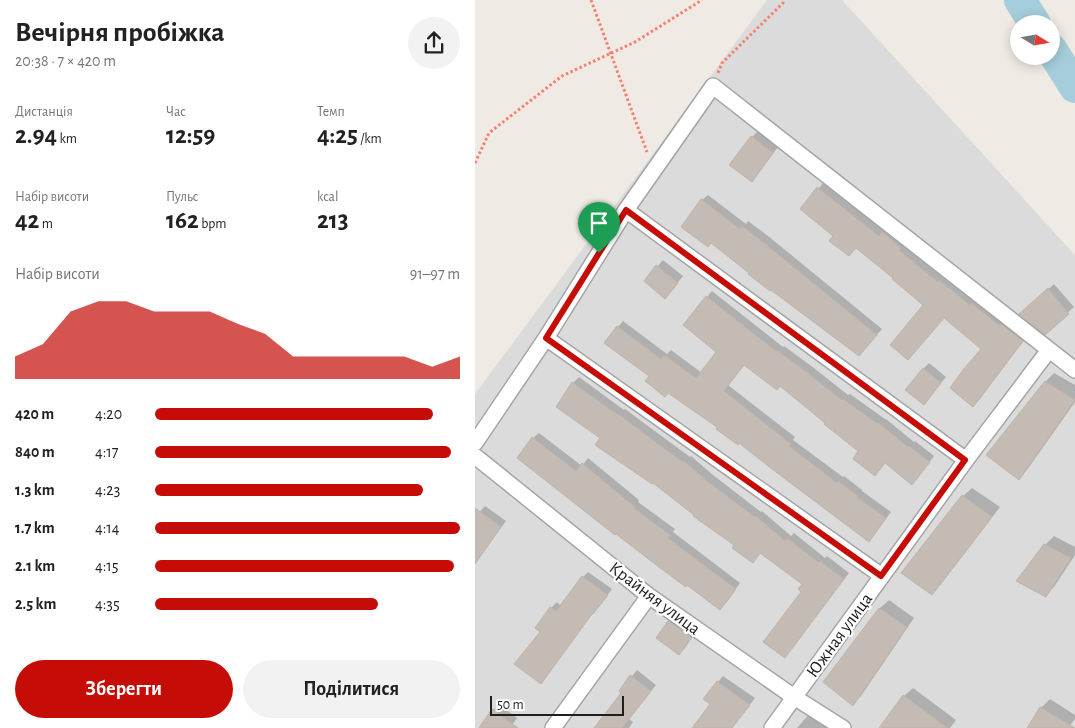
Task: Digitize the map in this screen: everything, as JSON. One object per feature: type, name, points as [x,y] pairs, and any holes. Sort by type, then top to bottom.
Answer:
[{"type":"street","points":[[475,443],[546,338],[626,210],[713,86],[1075,370]]},
{"type":"street","points":[[626,210],[965,460]]},
{"type":"street","points":[[546,338],[881,576]]},
{"type":"street","name":"Южная улица","points":[[772,728],[965,460],[1049,350]]},
{"type":"street","name":"Крайняя улица","points":[[475,456],[649,596],[794,697],[843,728]]},
{"type":"street","points":[[553,728],[649,596]]},
{"type":"path","points":[[591,0],[654,170]]},
{"type":"path","points":[[475,163],[489,133],[562,76],[635,42],[702,0]]},
{"type":"path","points":[[713,86],[721,63],[783,4],[784,0]]},
{"type":"shaded area","points":[[767,0],[842,0],[1075,255],[1075,728],[475,728],[475,394]]},
{"type":"building","points":[[751,136],[773,153],[752,182],[729,165]]},
{"type":"building","points":[[817,187],[879,236],[882,232],[901,248],[899,250],[938,282],[939,280],[970,305],[971,303],[1023,341],[973,407],[950,388],[981,349],[944,318],[908,360],[890,345],[923,305],[856,248],[849,256],[829,241],[833,236],[800,209]]},
{"type":"building","points":[[701,199],[740,229],[742,226],[763,242],[877,335],[859,356],[770,291],[711,243],[708,247],[681,227]]},
{"type":"building","points":[[656,265],[678,283],[665,299],[644,281]]},
{"type":"building","points":[[1048,288],[1069,314],[1045,335],[1019,314]]},
{"type":"building","points":[[706,296],[777,352],[842,400],[879,423],[930,462],[912,485],[885,463],[875,476],[853,459],[858,451],[825,423],[780,386],[777,390],[744,365],[724,391],[791,444],[789,446],[886,518],[869,542],[739,443],[738,445],[716,429],[717,427],[668,393],[665,397],[645,381],[649,376],[604,343],[617,326],[661,359],[664,355],[696,378],[716,352],[683,325]]},
{"type":"building","points":[[923,368],[941,383],[924,405],[905,390]]},
{"type":"building","points":[[1045,381],[1075,400],[1019,480],[986,455]]},
{"type":"building","points":[[572,382],[684,461],[707,481],[756,516],[785,541],[787,538],[819,563],[820,561],[844,579],[785,658],[763,642],[801,592],[798,589],[802,584],[760,553],[753,563],[732,548],[734,545],[693,516],[653,483],[595,445],[600,438],[556,407]]},
{"type":"building","points":[[532,437],[576,471],[582,463],[634,508],[670,535],[668,538],[736,589],[720,610],[615,535],[517,458]]},
{"type":"building","points":[[962,495],[992,517],[932,595],[901,573]]},
{"type":"building","points":[[475,508],[501,527],[475,564]]},
{"type":"building","points":[[1044,544],[1071,558],[1046,597],[1016,581]]},
{"type":"building","points":[[582,576],[608,595],[541,684],[514,664],[540,632],[535,628],[550,607],[556,611]]},
{"type":"building","points":[[879,608],[907,627],[853,706],[823,682]]},
{"type":"building","points":[[668,621],[692,637],[679,655],[656,638]]},
{"type":"building","points":[[630,675],[651,691],[622,728],[594,728],[621,693],[619,691]]},
{"type":"building","points":[[717,681],[750,705],[732,728],[692,728],[710,704],[703,699]]},
{"type":"building","points":[[903,695],[948,728],[879,728]]},
{"type":"building","points":[[1040,707],[1075,728],[1027,728]]},
{"type":"building","points":[[492,709],[518,728],[479,728]]},
{"type":"waterway","points":[[1020,0],[1029,15]]},
{"type":"waterway","points":[[1060,63],[1075,87]]},
{"type":"route","points":[[626,210],[965,460],[881,576],[546,338],[599,253],[626,210]]}]
